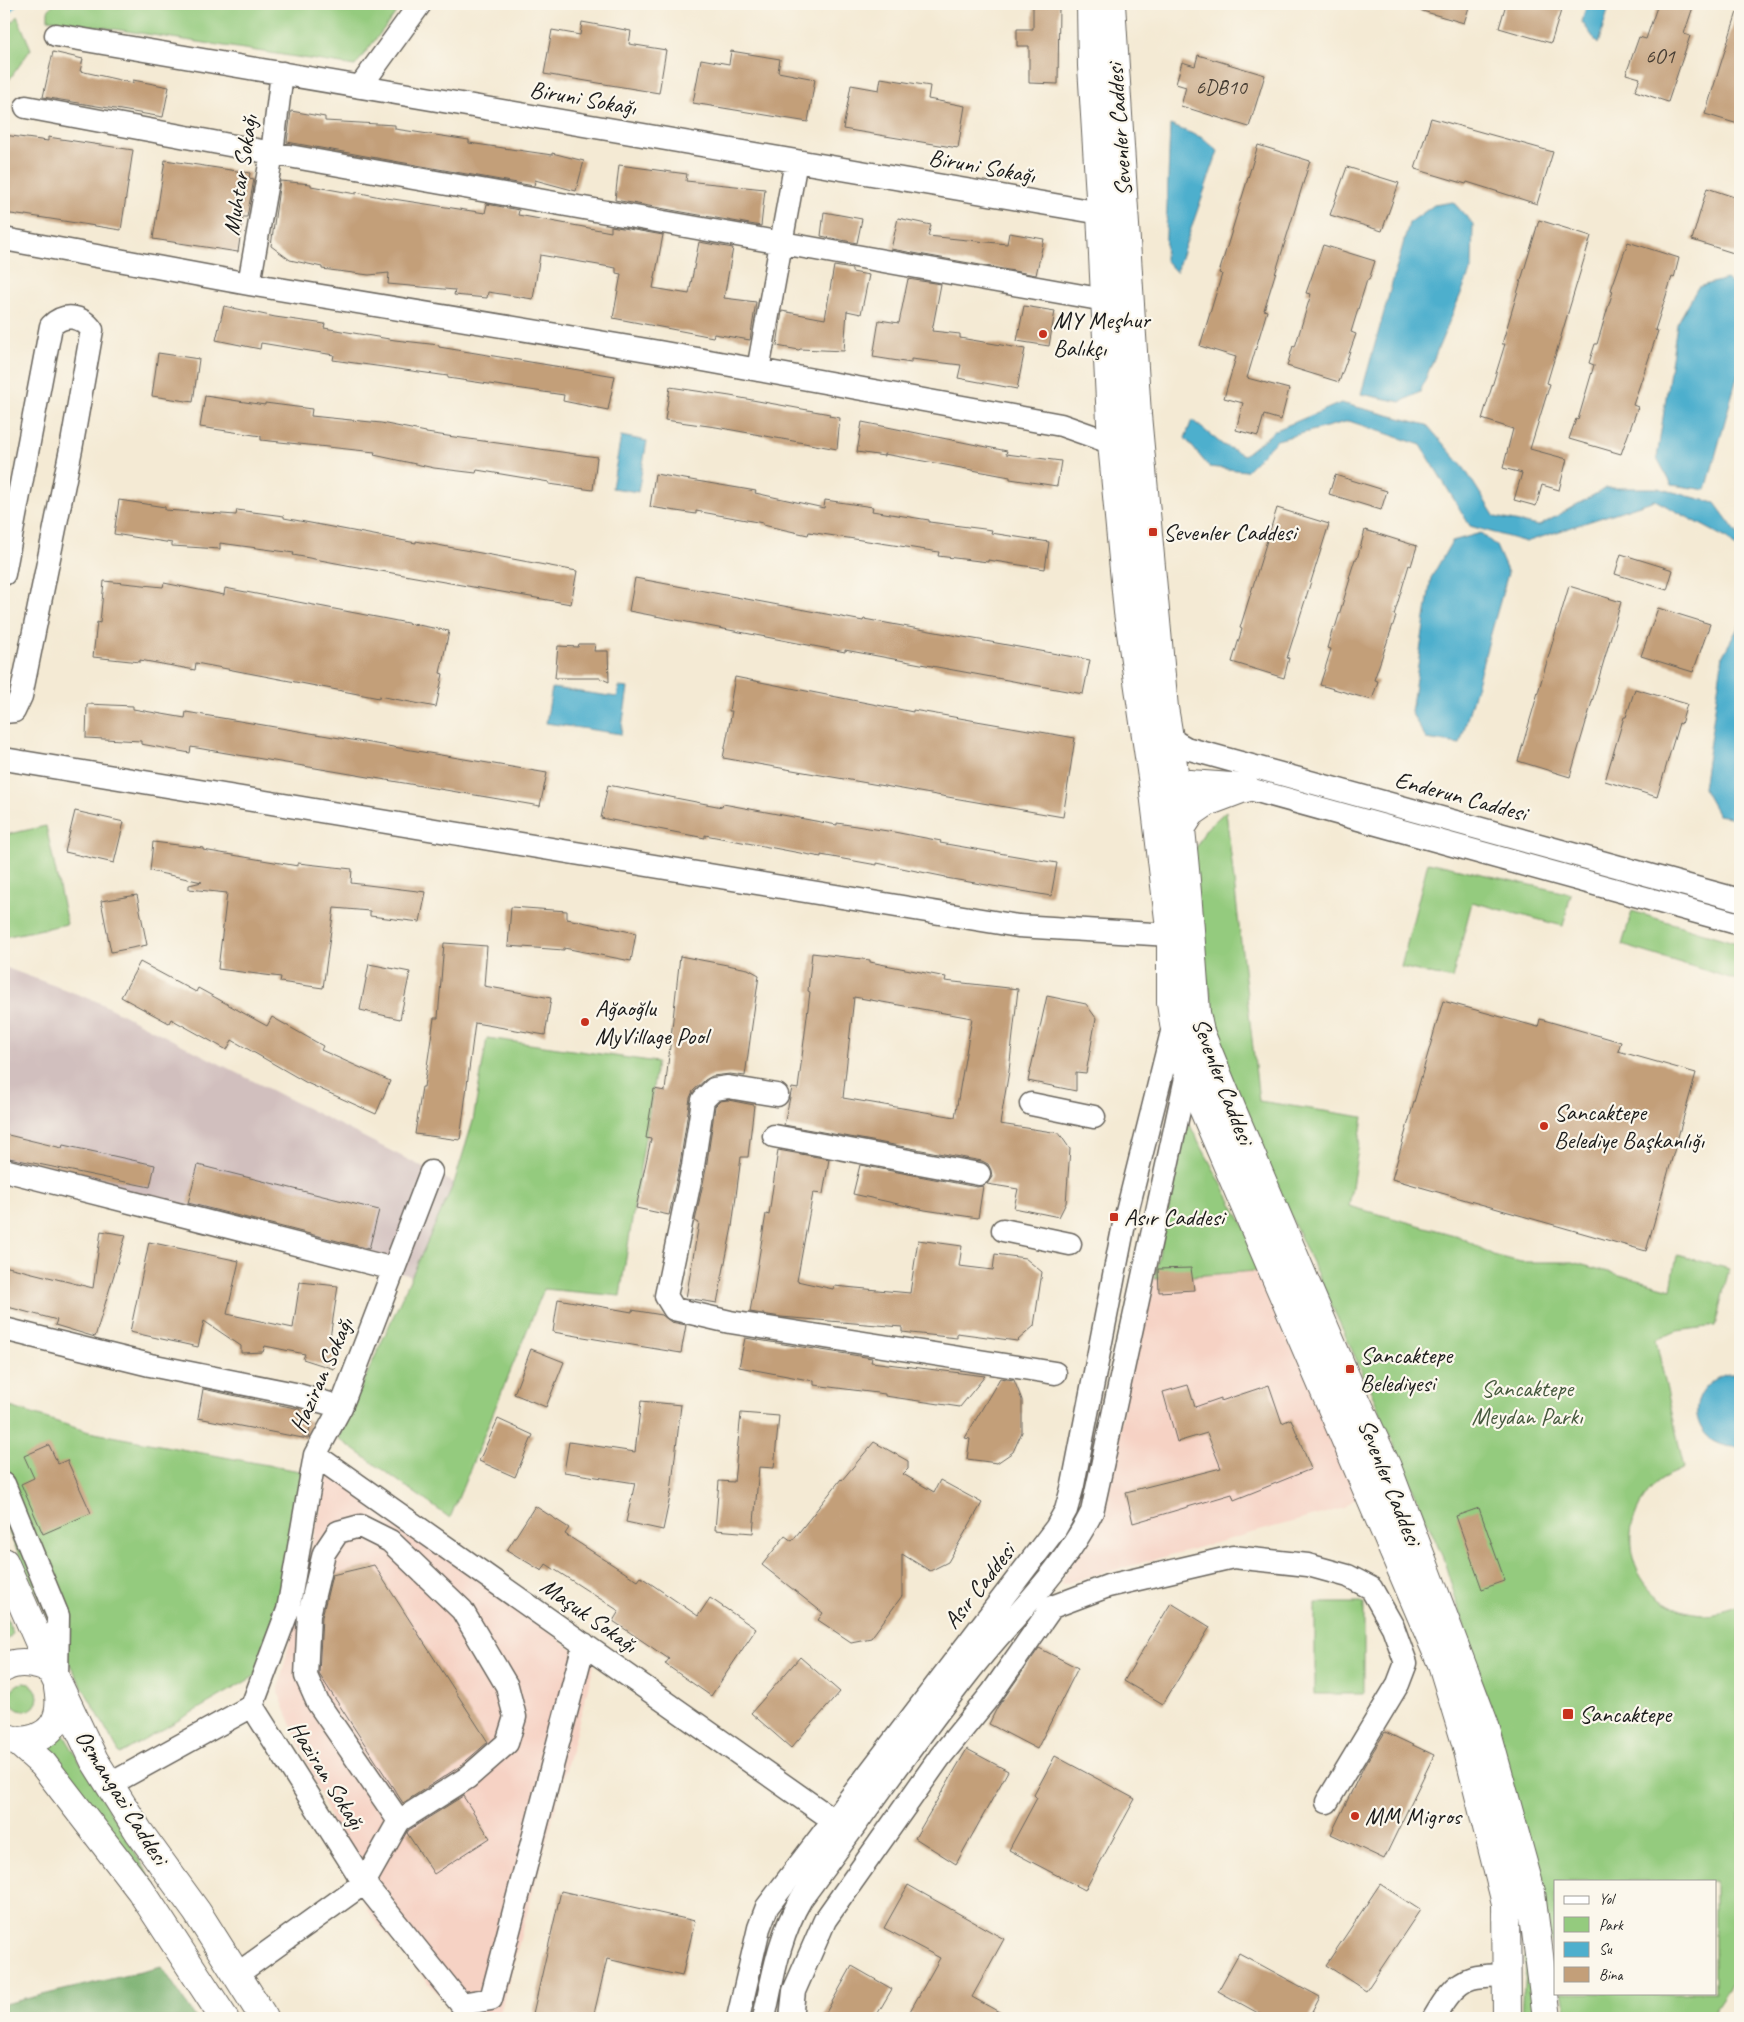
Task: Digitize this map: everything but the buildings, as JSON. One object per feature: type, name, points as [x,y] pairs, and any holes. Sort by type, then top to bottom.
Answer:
[{"type":"main road","name":"Sevenler Caddesi","points":[[1091,4],[1092,66],[1102,213],[1112,444],[1128,612],[1164,784],[1181,936],[1200,1032],[1349,1385],[1387,1467],[1485,1726],[1531,1892],[1547,2018]]},
{"type":"main road","name":"Sevenler Caddesi","points":[[1111,4],[1138,425],[1154,610],[1164,708],[1170,739],[1164,784],[1180,830],[1181,936],[1171,1003],[1174,1024],[1187,1070],[1442,1664],[1466,1743],[1506,1903],[1507,2018]]},
{"type":"main road","points":[[1164,784],[1246,788]]},
{"type":"main road","points":[[1180,830],[1191,812],[1207,802],[1246,788]]},
{"type":"main road","name":"Osmangazi Caddesi","points":[[4,1562],[54,1676],[94,1760],[139,1832],[197,1912],[264,2018]]},
{"type":"main road","points":[[4,1668],[20,1663],[36,1664],[54,1676],[61,1702],[59,1714],[52,1728],[42,1736],[30,1741],[10,1739]]},
{"type":"main road","name":"Osmangazi Caddesi","points":[[10,1739],[44,1764],[142,1892],[224,2018]]},
{"type":"street","points":[[360,87],[420,4]]},
{"type":"street","name":"Biruni Sokağı","points":[[56,35],[1102,213]]},
{"type":"street","name":"Muhtar Sokağı","points":[[249,284],[272,153],[282,73]]},
{"type":"street","points":[[26,107],[272,153],[1105,300]]},
{"type":"street","points":[[758,370],[796,161]]},
{"type":"street","points":[[4,239],[249,284],[659,352],[1061,425],[1112,444]]},
{"type":"street","points":[[4,574],[51,326],[56,320],[64,317],[80,318],[92,330],[71,448],[21,696],[14,711],[4,712]]},
{"type":"street","name":"Enderun Caddesi","points":[[1170,739],[1186,748],[1740,900]]},
{"type":"street","points":[[4,759],[1018,926],[1181,936]]},
{"type":"street","name":"Enderun Caddesi","points":[[1246,788],[1740,924]]},
{"type":"street","points":[[1174,1024],[1200,1032]]},
{"type":"street","name":"Asır Caddesi","points":[[738,2018],[759,1928],[767,1907],[1056,1528],[1066,1510],[1073,1485],[1124,1224],[1174,1024]]},
{"type":"street","name":"Asır Caddesi","points":[[764,2018],[782,1940],[790,1917],[801,1899],[968,1673],[1067,1555],[1082,1533],[1092,1512],[1187,1070],[1200,1032]]},
{"type":"street","points":[[777,1095],[728,1087],[714,1089],[703,1100],[693,1166],[666,1296],[674,1309],[730,1322],[1055,1373]]},
{"type":"street","points":[[1031,1104],[1094,1117]]},
{"type":"street","points":[[774,1136],[979,1174]]},
{"type":"street","points":[[4,1170],[394,1269]]},
{"type":"street","name":"Haziran Sokağı","points":[[431,1172],[340,1407],[315,1455],[288,1610],[252,1706],[364,1883],[461,2004],[491,1999],[584,1644]]},
{"type":"street","points":[[1003,1230],[1070,1244]]},
{"type":"street","points":[[4,1329],[150,1364],[295,1394],[340,1407]]},
{"type":"street","name":"Maşuk Sokağı","points":[[315,1455],[833,1818]]},
{"type":"street","points":[[4,1484],[58,1616],[54,1676]]},
{"type":"street","points":[[236,1975],[364,1883],[399,1821],[467,1778],[507,1743],[516,1717],[507,1686],[462,1610],[390,1541],[360,1526],[338,1532],[324,1553],[309,1615],[306,1676],[318,1703],[399,1821]]},
{"type":"street","points":[[791,2018],[794,1991],[825,1920],[940,1757],[992,1692],[1052,1607],[1078,1596],[1108,1586],[1233,1557],[1308,1564],[1348,1576],[1370,1588],[1393,1627],[1406,1663],[1398,1684],[1327,1802]]},
{"type":"street","points":[[109,1785],[252,1706]]},
{"type":"street","points":[[833,1818],[850,1833]]},
{"type":"street","points":[[1434,2018],[1445,1999],[1458,1986],[1471,1978],[1508,1975]]},
{"type":"shaded area","points":[[4,967],[96,1001],[454,1183],[412,1276],[4,1170]]},
{"type":"shaded area","points":[[1268,1270],[1357,1496],[1344,1508],[1060,1585],[1108,1495],[1146,1281]]},
{"type":"shaded area","points":[[329,1471],[594,1665],[500,2013],[459,2018],[369,1913],[278,1692]]},
{"type":"green space","points":[[53,4],[403,4],[355,66],[48,19],[48,11]]},
{"type":"green space","points":[[17,16],[31,49],[4,87],[4,31]]},
{"type":"green space","name":"Sancaktepe Meydan Parkı","points":[[1226,811],[1259,1101],[1363,1117],[1349,1206],[1458,1236],[1493,1255],[1521,1262],[1572,1262],[1671,1289],[1677,1255],[1729,1269],[1715,1326],[1677,1331],[1656,1340],[1684,1468],[1659,1481],[1646,1495],[1632,1525],[1631,1544],[1634,1561],[1641,1577],[1652,1591],[1667,1603],[1684,1611],[1703,1614],[1717,1613],[1740,1606],[1740,1971],[1709,2018],[1568,2018],[1562,1994],[1716,1994],[1716,1880],[1554,1880],[1554,1955],[1541,1891],[1492,1714],[1443,1558],[1372,1394],[1231,1085],[1205,970],[1189,861],[1206,829]]},
{"type":"green space","points":[[46,826],[67,924],[4,937],[4,835]]},
{"type":"green space","points":[[1428,862],[1571,894],[1563,926],[1472,902],[1452,979],[1401,967]]},
{"type":"green space","points":[[1632,911],[1740,944],[1740,981],[1622,945]]},
{"type":"green space","points":[[487,1038],[657,1062],[620,1296],[544,1289],[450,1518],[338,1438],[454,1183],[473,1121]]},
{"type":"green space","points":[[1187,1120],[1268,1270],[1154,1279]]},
{"type":"green space","points":[[4,1405],[89,1432],[305,1472],[269,1668],[120,1754],[68,1661],[4,1522]]},
{"type":"green space","points":[[1315,1603],[1364,1603],[1364,1694],[1315,1694]]},
{"type":"green space","points":[[4,1611],[13,1633],[4,1644]]},
{"type":"green space","points":[[24,1683],[34,1687],[38,1697],[34,1707],[24,1711],[14,1707],[10,1697],[14,1687]]},
{"type":"green space","points":[[62,1732],[175,1918],[76,1788],[37,1749]]},
{"type":"green space","points":[[1527,1923],[1539,2018],[1522,2018]]},
{"type":"green space","points":[[162,1967],[196,2018],[4,2018],[4,2004]]},
{"type":"water","points":[[1587,4],[1610,4],[1598,44],[1582,22]]},
{"type":"water","points":[[1170,125],[1203,138],[1218,151],[1176,272],[1165,260]]},
{"type":"water","points":[[1453,202],[1473,224],[1472,267],[1420,392],[1401,402],[1361,394],[1409,223],[1434,205]]},
{"type":"water","points":[[1726,279],[1740,291],[1740,366],[1706,490],[1672,485],[1657,458],[1677,324],[1698,287]]},
{"type":"water","points":[[1341,403],[1427,425],[1464,468],[1495,517],[1539,526],[1606,488],[1658,488],[1715,503],[1740,537],[1740,553],[1728,539],[1655,500],[1526,542],[1470,526],[1421,445],[1349,421],[1277,440],[1246,471],[1209,467],[1185,438],[1192,420],[1223,445],[1244,455],[1276,430]]},
{"type":"water","points":[[621,436],[647,441],[638,492],[612,488]]},
{"type":"water","points":[[1481,533],[1496,546],[1508,573],[1460,744],[1426,739],[1411,712],[1431,578],[1452,541]]},
{"type":"water","points":[[1740,624],[1740,819],[1718,815],[1703,788],[1723,655]]},
{"type":"water","points":[[619,687],[628,688],[621,734],[546,723],[552,688],[617,697]]},
{"type":"water","points":[[1728,1374],[1740,1374],[1739,1447],[1722,1445],[1710,1438],[1701,1428],[1697,1416],[1697,1403],[1703,1391],[1713,1381]]},
{"type":"waterway","points":[[4,15],[14,4]]},
{"type":"place","name":"MY Meşhur Balıkçı","points":[[1043,334]]},
{"type":"place","name":"Sevenler Caddesi","points":[[1153,532]]},
{"type":"place","name":"Ağaoğlu MyVillage Pool","points":[[585,1022]]},
{"type":"place","name":"Sancaktepe Belediye Başkanlığı","points":[[1544,1126]]},
{"type":"place","name":"Asır Caddesi","points":[[1114,1217]]},
{"type":"place","name":"Sancaktepe Belediyesi","points":[[1350,1369]]},
{"type":"place","name":"Sancaktepe","points":[[1568,1714]]},
{"type":"place","name":"MM Migros","points":[[1355,1816]]}]
